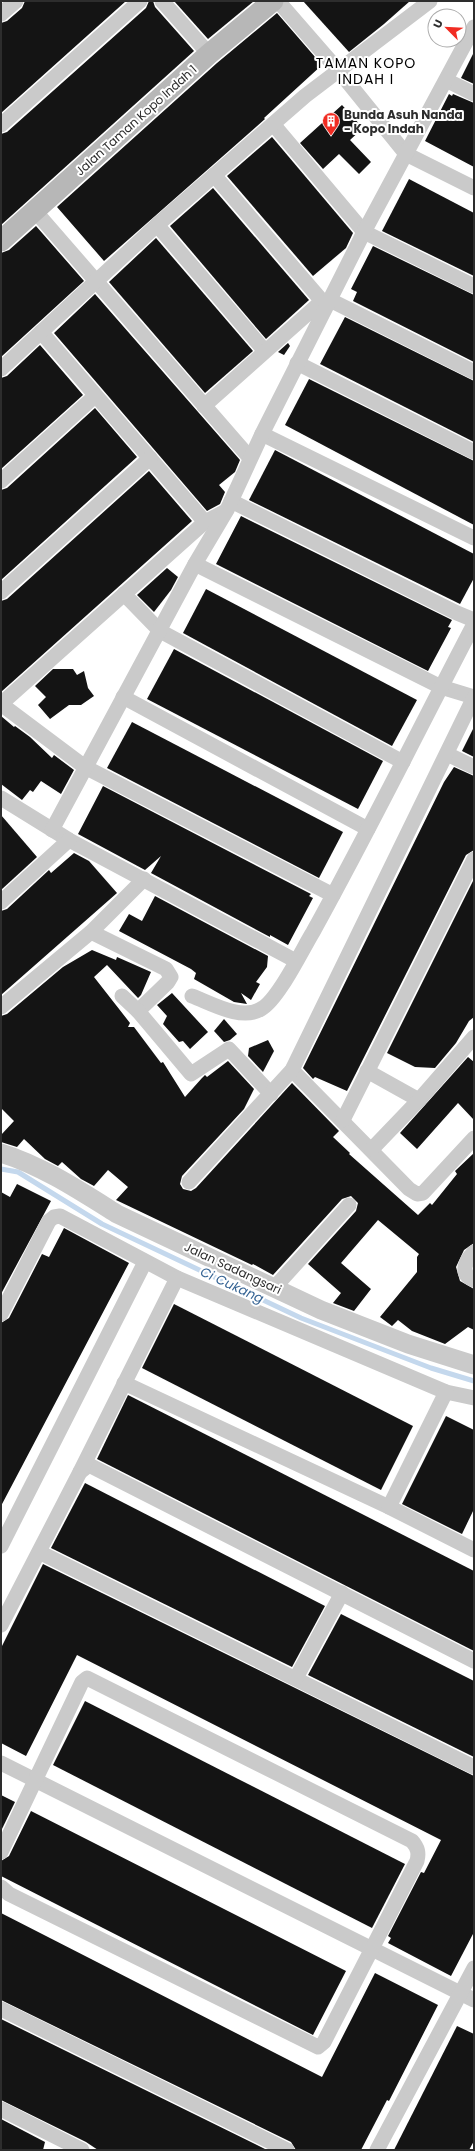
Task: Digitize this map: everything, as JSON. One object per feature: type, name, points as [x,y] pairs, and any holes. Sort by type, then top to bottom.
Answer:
[{"type":"main road","name":"Jalan Taman Kopo Indah 1","points":[[1,241],[208,54],[273,1]]},
{"type":"street","points":[[1,14],[16,1]]},
{"type":"street","points":[[1,125],[140,1]]},
{"type":"street","points":[[162,1],[208,54]]},
{"type":"street","points":[[278,1],[338,70],[406,154],[474,188]]},
{"type":"street","points":[[1,369],[157,225],[273,124],[338,70],[430,1]]},
{"type":"street","points":[[52,830],[195,564],[229,505],[326,300],[474,27]]},
{"type":"street","points":[[446,80],[474,94]]},
{"type":"street","points":[[273,124],[364,232],[474,286]]},
{"type":"street","points":[[214,175],[326,300],[474,372]]},
{"type":"street","points":[[35,211],[250,458]]},
{"type":"street","points":[[157,225],[264,350]]},
{"type":"street","points":[[204,406],[264,350],[326,300]]},
{"type":"street","points":[[41,332],[205,522]]},
{"type":"street","points":[[297,363],[474,452]]},
{"type":"street","points":[[1,481],[95,396]]},
{"type":"street","points":[[262,434],[474,538]]},
{"type":"street","points":[[1,592],[150,458]]},
{"type":"street","points":[[229,505],[205,522],[1,704],[85,767],[333,895]]},
{"type":"street","points":[[229,505],[474,620]]},
{"type":"street","points":[[189,1182],[292,1070],[474,697],[441,687],[195,564]]},
{"type":"street","points":[[124,594],[160,631],[403,762]]},
{"type":"street","points":[[192,996],[241,1013],[254,1012],[261,1009],[269,1002],[296,961],[333,895],[474,624]]},
{"type":"street","points":[[123,697],[368,829]]},
{"type":"street","points":[[447,754],[474,767]]},
{"type":"street","points":[[3,801],[69,840],[296,961]]},
{"type":"street","points":[[1,902],[69,840]]},
{"type":"street","points":[[343,1120],[474,859]]},
{"type":"street","points":[[1,1007],[91,932],[144,879]]},
{"type":"street","points":[[91,932],[166,969],[170,973],[171,977],[168,982],[138,1011]]},
{"type":"street","points":[[122,996],[138,1011],[191,1074],[229,1049],[271,1094]]},
{"type":"street","points":[[372,1149],[419,1100],[474,1038]]},
{"type":"street","points":[[292,1070],[372,1149],[409,1189],[417,1194],[424,1193],[474,1138]]},
{"type":"street","points":[[367,1071],[419,1100]]},
{"type":"street","name":"Jalan Sadangsari","points":[[1,1153],[18,1158],[92,1198],[117,1214],[321,1310],[408,1344],[474,1365]]},
{"type":"street","points":[[274,1288],[350,1205]]},
{"type":"street","points":[[1,1314],[49,1221],[54,1217],[60,1216],[177,1278],[446,1392],[474,1398]]},
{"type":"street","points":[[474,1252],[466,1261],[464,1270],[466,1275],[474,1280]]},
{"type":"street","points":[[1,1546],[145,1262]]},
{"type":"street","points":[[1,1625],[80,1472],[177,1278]]},
{"type":"street","points":[[124,1383],[389,1507],[474,1550]]},
{"type":"street","points":[[389,1507],[446,1392]]},
{"type":"street","points":[[80,1472],[89,1465],[474,1661]]},
{"type":"street","points":[[38,1552],[474,1767]]},
{"type":"street","points":[[296,1678],[342,1593]]},
{"type":"street","points":[[1,1852],[82,1682],[87,1678],[412,1841],[417,1847],[418,1854],[417,1861],[324,2042],[318,2046],[314,2046],[9,1894],[1,1887]]},
{"type":"street","points":[[1,1763],[468,1996]]},
{"type":"street","points":[[376,2150],[468,1996],[474,1968]]},
{"type":"street","points":[[1,2009],[287,2150]]},
{"type":"street","points":[[1,2109],[65,2146],[82,2150]]},
{"type":"building","points":[[25,1],[126,1],[1,113],[1,23],[7,21],[22,8]]},
{"type":"building","points":[[149,1],[153,1],[155,7],[194,51],[1,225],[1,134],[7,132],[146,8]]},
{"type":"building","points":[[174,1],[254,1],[208,39]]},
{"type":"building","points":[[303,1],[410,1],[349,52]]},
{"type":"building","points":[[277,13],[322,65],[264,118],[265,119],[104,261],[57,207],[217,63]]},
{"type":"building","points":[[474,52],[474,84],[461,78]]},
{"type":"building","points":[[449,94],[452,96],[453,94],[474,103],[474,167],[425,141]]},
{"type":"building","name":"Bunda Asuh Nanda - Kopo Indah","points":[[342,105],[363,128],[350,140],[371,162],[359,174],[339,154],[323,169],[300,143]]},
{"type":"building","points":[[272,137],[353,233],[346,248],[313,276],[227,176]]},
{"type":"building","points":[[409,179],[474,213],[474,276],[382,231]]},
{"type":"building","points":[[213,188],[309,300],[266,339],[170,226]]},
{"type":"building","points":[[36,226],[84,281],[1,357],[1,253],[9,250]]},
{"type":"building","points":[[156,238],[253,351],[205,393],[109,282]]},
{"type":"building","points":[[373,246],[474,295],[474,362],[353,301],[357,292],[351,289]]},
{"type":"building","points":[[95,294],[240,460],[235,472],[219,485],[225,492],[220,504],[207,511],[54,333]]},
{"type":"building","points":[[345,317],[474,381],[474,442],[320,364]]},
{"type":"building","points":[[288,343],[290,346],[284,355],[278,352]]},
{"type":"building","points":[[40,345],[83,395],[1,469],[1,378],[7,376]]},
{"type":"building","points":[[309,379],[474,461],[474,525],[285,425]]},
{"type":"building","points":[[95,408],[137,457],[1,580],[1,490],[7,488]]},
{"type":"building","points":[[275,450],[474,554],[474,578],[460,604],[249,500]]},
{"type":"building","points":[[149,471],[192,521],[1,692],[1,601],[7,599]]},
{"type":"building","points":[[241,516],[452,620],[448,627],[451,628],[428,671],[216,564]]},
{"type":"building","points":[[167,568],[178,577],[171,590],[154,612],[137,595]]},
{"type":"building","points":[[206,589],[417,700],[392,746],[183,633]]},
{"type":"building","points":[[174,649],[383,761],[358,809],[147,699]]},
{"type":"building","points":[[53,669],[73,669],[77,675],[84,671],[88,688],[94,696],[81,705],[69,705],[50,719],[38,705],[46,697],[35,686]]},
{"type":"building","points":[[1,716],[14,727],[15,726],[30,737],[52,758],[54,755],[74,770],[61,794],[41,781],[33,792],[30,790],[22,800],[1,784]]},
{"type":"building","points":[[132,722],[343,832],[319,878],[107,768]]},
{"type":"building","points":[[474,727],[474,757],[462,751]]},
{"type":"building","points":[[454,767],[474,776],[474,850],[466,855],[347,1091],[315,1077],[313,1079],[303,1068],[444,782]]},
{"type":"building","points":[[103,786],[311,894],[309,896],[313,898],[288,945],[270,935],[270,937],[151,873],[161,856],[145,870],[78,834]]},
{"type":"building","points":[[1,815],[37,857],[1,890]]},
{"type":"building","points":[[74,853],[89,861],[117,893],[1,995],[1,911],[7,909],[49,870],[51,873]]},
{"type":"building","points":[[474,879],[474,1017],[469,1021],[456,1043],[435,1068],[415,1067],[387,1053]]},
{"type":"building","points":[[155,896],[268,956],[267,967],[256,982],[260,984],[251,1000],[241,993],[247,1004],[234,1002],[194,979],[196,973],[191,969],[119,931],[129,914],[142,921]]},
{"type":"building","points":[[92,950],[116,960],[117,957],[151,972],[141,995],[138,998],[107,965],[94,977],[130,1023],[128,1027],[134,1027],[161,1063],[163,1062],[185,1097],[205,1075],[207,1077],[228,1061],[254,1089],[244,1109],[182,1176],[180,1184],[183,1189],[191,1191],[196,1188],[292,1083],[339,1131],[333,1137],[350,1153],[349,1154],[418,1215],[430,1203],[432,1205],[457,1174],[455,1171],[474,1153],[474,1243],[464,1250],[456,1267],[460,1281],[474,1289],[474,1330],[468,1327],[445,1344],[412,1331],[398,1320],[392,1326],[380,1317],[417,1272],[417,1257],[419,1254],[378,1220],[341,1263],[371,1289],[354,1311],[333,1303],[341,1293],[308,1264],[356,1211],[358,1203],[351,1196],[342,1199],[273,1275],[253,1264],[252,1265],[116,1200],[128,1187],[108,1170],[94,1186],[81,1179],[62,1162],[58,1166],[45,1159],[24,1139],[17,1147],[1,1142],[1,1135],[14,1121],[1,1108],[1,1016],[7,1014],[63,967]]},
{"type":"building","points":[[172,993],[208,1032],[190,1049],[183,1041],[179,1042],[163,1024],[167,1016],[157,1005]]},
{"type":"building","points":[[224,1019],[237,1034],[230,1040],[224,1042],[214,1031]]},
{"type":"building","points":[[268,1040],[274,1051],[263,1072],[248,1056],[249,1048]]},
{"type":"building","points":[[468,1057],[474,1062],[474,1120],[458,1103],[417,1149],[400,1133]]},
{"type":"building","points":[[17,1184],[51,1201],[1,1294],[1,1192],[10,1197]]},
{"type":"building","points":[[64,1228],[129,1263],[1,1506],[1,1323],[9,1318],[42,1254],[49,1257]]},
{"type":"building","points":[[174,1304],[413,1426],[381,1490],[142,1368]]},
{"type":"building","points":[[128,1395],[474,1571],[474,1651],[97,1459]]},
{"type":"building","points":[[446,1416],[474,1430],[474,1509],[462,1534],[402,1504]]},
{"type":"building","points":[[85,1483],[325,1606],[292,1667],[51,1548]]},
{"type":"building","points":[[43,1564],[474,1776],[474,1932],[451,1976],[388,1943],[391,1938],[388,1936],[421,1872],[424,1873],[441,1840],[77,1655],[26,1756],[1,1743],[1,1648]]},
{"type":"building","points":[[341,1614],[474,1681],[474,1757],[308,1675]]},
{"type":"building","points":[[85,1701],[405,1864],[372,1928],[53,1765]]},
{"type":"building","points":[[1,1795],[15,1802],[1,1831]]},
{"type":"building","points":[[31,1811],[346,1971],[313,2035],[1,1876],[1,1861],[9,1856]]},
{"type":"building","points":[[1,1913],[322,2077],[375,1973],[438,2005],[389,2101],[387,2100],[361,2150],[296,2150],[291,2142],[1,2000]]},
{"type":"building","points":[[1,2019],[267,2150],[98,2150],[86,2142],[1,2100]]},
{"type":"building","points":[[457,2026],[474,2034],[474,2141],[469,2150],[394,2150]]},
{"type":"building","points":[[1,2119],[45,2142],[43,2150],[1,2150]]},
{"type":"waterway","name":"Ci Cukang","points":[[1,1169],[18,1172],[102,1224],[301,1318],[431,1368],[474,1381]]},
{"type":"place","name":"Bunda Asuh Nanda - Kopo Indah","points":[[331,136]]},
{"type":"district","name":"TAMAN KOPO INDAH I","points":[[366,72]]}]
